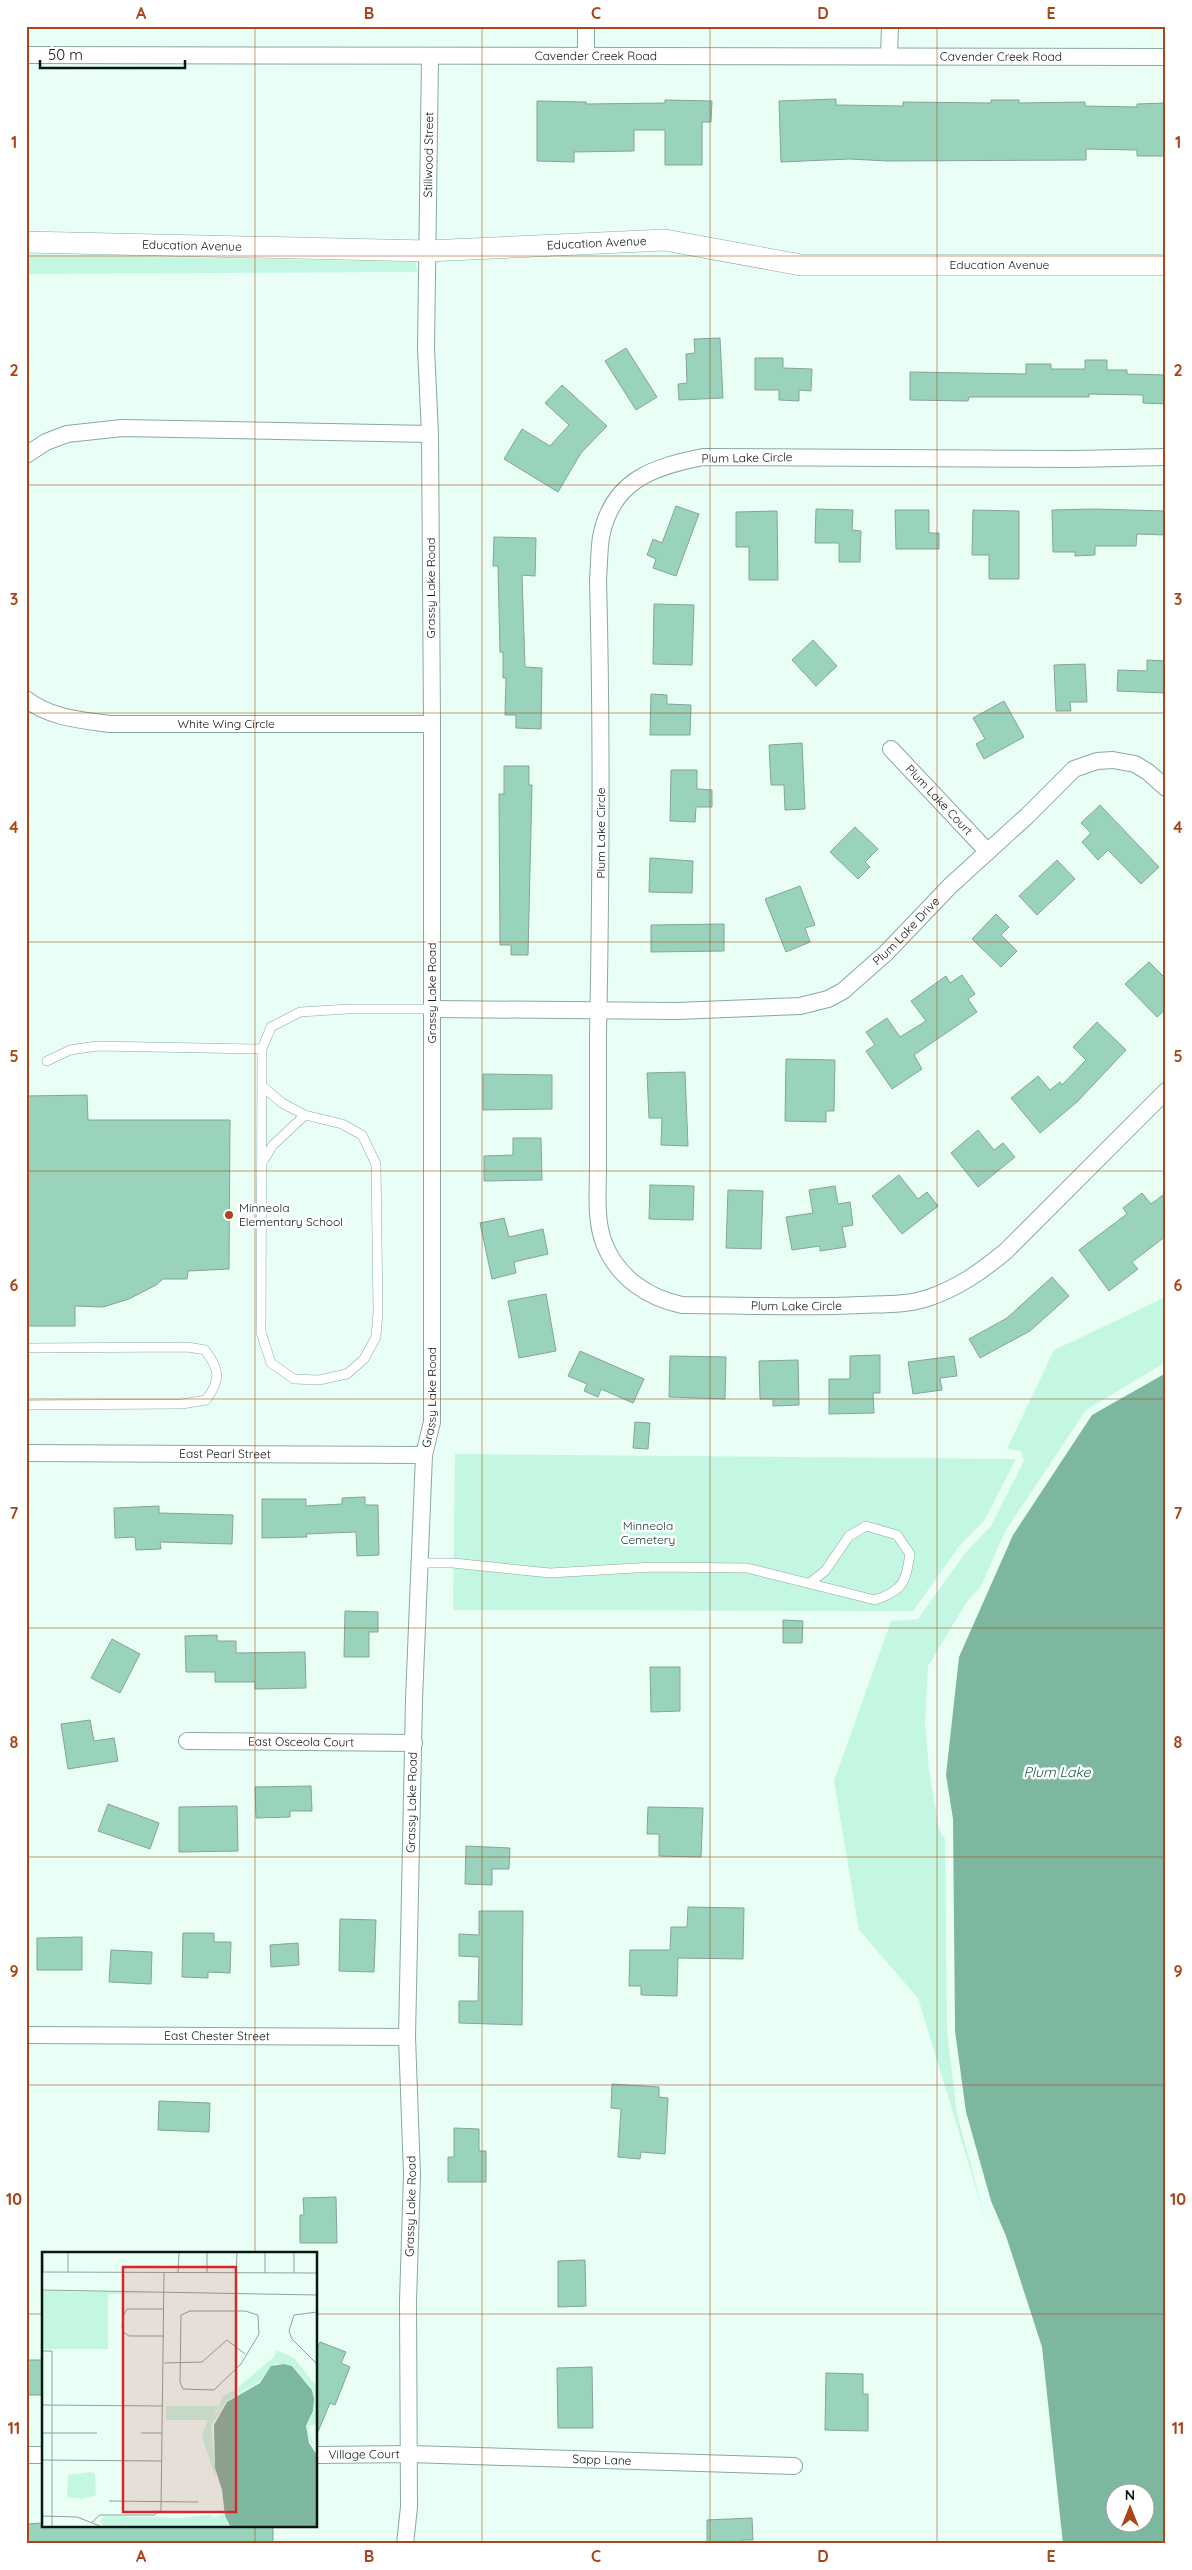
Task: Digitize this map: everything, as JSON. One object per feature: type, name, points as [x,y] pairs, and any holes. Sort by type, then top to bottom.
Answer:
[{"type":"street","points":[[586,26],[586,56]]},
{"type":"street","points":[[889,56],[890,26]]},
{"type":"street","name":"Cavender Creek Road","points":[[26,54],[430,57],[1166,57]]},
{"type":"street","name":"Stillwood Street","points":[[427,251],[430,57]]},
{"type":"street","name":"Education Avenue","points":[[26,242],[427,251],[665,240],[801,265],[1166,265]]},
{"type":"street","name":"Grassy Lake Road","points":[[405,2544],[409,2507],[410,2454],[408,2301],[412,2175],[407,2037],[414,1700],[424,1455],[432,1422],[432,724],[430,434],[426,348],[427,251]]},
{"type":"street","points":[[26,455],[46,442],[67,434],[122,428],[430,434]]},
{"type":"street","name":"Plum Lake Circle","points":[[1166,457],[703,457],[652,470],[630,485],[607,516],[601,538],[598,580],[601,859],[599,1011],[600,1232],[615,1264],[629,1280],[646,1292],[668,1302],[682,1304],[843,1306],[904,1303],[928,1298],[958,1285],[983,1270],[1006,1251],[1166,1091]]},
{"type":"street","name":"White Wing Circle","points":[[26,699],[51,713],[68,718],[110,724],[432,724]]},
{"type":"street","name":"Plum Lake Court","points":[[891,749],[988,852]]},
{"type":"street","name":"Plum Lake Drive","points":[[599,1011],[800,1006],[828,999],[843,991],[886,953],[950,886],[1074,769],[1097,761],[1113,760],[1135,764],[1148,772],[1166,788]]},
{"type":"street","points":[[432,1009],[599,1011]]},
{"type":"street","name":"East Pearl Street","points":[[26,1453],[424,1455]]},
{"type":"street","name":"East Osceola Court","points":[[187,1742],[414,1743]]},
{"type":"street","name":"East Chester Street","points":[[26,2035],[407,2037]]},
{"type":"street","name":"Village Court","points":[[318,2455],[410,2454]]},
{"type":"street","name":"Sapp Lane","points":[[410,2454],[794,2466]]},
{"type":"street","points":[[26,2455],[42,2455]]},
{"type":"lane","points":[[262,1086],[282,1103],[305,1115],[342,1124],[362,1135],[376,1164],[378,1312],[376,1337],[364,1359],[347,1374],[319,1380],[294,1379],[271,1363],[261,1332],[262,1049],[271,1027],[300,1012],[348,1009],[432,1009]]},
{"type":"lane","points":[[47,1061],[70,1050],[97,1046],[262,1049]]},
{"type":"lane","points":[[262,1164],[273,1144],[305,1115]]},
{"type":"lane","points":[[26,1348],[188,1346],[205,1350],[216,1365],[216,1386],[206,1400],[182,1404],[26,1405]]},
{"type":"lane","points":[[421,1563],[453,1563],[550,1572],[653,1567],[748,1568],[811,1582],[875,1600],[896,1593],[906,1576],[910,1554],[898,1535],[866,1526],[849,1536],[825,1571],[811,1582]]},
{"type":"green space","points":[[26,254],[416,262],[417,272],[26,274]]},
{"type":"green space","points":[[1166,1297],[1166,1362],[1086,1410],[1006,1530],[980,1588],[968,1600],[928,1666],[925,1723],[929,1769],[939,1829],[945,1839],[947,2031],[957,2114],[986,2221],[918,1998],[859,1930],[834,1781],[891,1621],[918,1619],[966,1552],[991,1526],[1024,1461],[1021,1451],[1007,1449],[1054,1350]]},
{"type":"green space","name":"Minneola Cemetery","points":[[455,1454],[1016,1459],[984,1521],[960,1545],[913,1611],[453,1610]]},
{"type":"water","name":"Plum Lake","points":[[1166,1373],[1166,2544],[1063,2544],[1042,2347],[1006,2236],[991,2201],[966,2112],[955,2031],[953,1819],[946,1775],[959,1657],[1013,1535],[1092,1415]]},
{"type":"building","points":[[836,99],[836,105],[903,106],[903,102],[991,103],[991,100],[1019,100],[1019,103],[1085,102],[1085,106],[1137,107],[1137,104],[1166,103],[1166,156],[1137,156],[1137,150],[1086,149],[1086,160],[887,161],[850,159],[781,162],[779,101]]},
{"type":"building","points":[[665,100],[712,101],[711,122],[702,122],[702,165],[665,165],[665,130],[634,130],[634,151],[574,152],[574,162],[537,161],[537,101],[586,102],[586,104],[665,103]]},
{"type":"building","points":[[720,338],[723,398],[679,400],[678,384],[687,383],[686,354],[695,353],[694,339]]},
{"type":"building","points":[[626,348],[657,397],[636,410],[605,361]]},
{"type":"building","points":[[755,358],[783,358],[783,368],[812,369],[811,391],[799,390],[799,401],[779,400],[779,390],[755,390]]},
{"type":"building","points":[[1085,360],[1107,360],[1107,370],[1127,370],[1127,374],[1166,375],[1166,404],[1143,403],[1143,395],[1089,394],[1089,397],[969,397],[968,401],[910,400],[910,372],[1026,374],[1026,364],[1051,364],[1051,369],[1085,369]]},
{"type":"building","points":[[562,385],[607,426],[581,453],[558,492],[504,459],[522,429],[550,446],[569,425],[545,403]]},
{"type":"building","points":[[676,506],[699,514],[676,576],[653,568],[656,559],[647,555],[653,539],[662,543]]},
{"type":"building","points":[[816,509],[853,510],[852,530],[861,531],[860,562],[839,562],[839,543],[815,543]]},
{"type":"building","points":[[895,510],[929,510],[929,533],[939,533],[939,549],[896,549]]},
{"type":"building","points":[[973,510],[1019,511],[1019,579],[989,579],[989,555],[972,555]]},
{"type":"building","points":[[1052,510],[1166,511],[1166,535],[1137,534],[1136,546],[1095,546],[1095,555],[1075,556],[1075,552],[1053,552]]},
{"type":"building","points":[[777,511],[778,580],[749,580],[749,547],[736,547],[736,512]]},
{"type":"building","points":[[494,537],[536,538],[535,576],[522,575],[525,667],[542,668],[541,729],[516,728],[516,715],[505,715],[506,678],[503,678],[503,652],[500,652],[498,566],[493,566]]},
{"type":"building","points":[[654,604],[694,605],[692,665],[653,664]]},
{"type":"building","points":[[813,640],[837,666],[816,686],[792,660]]},
{"type":"building","points":[[1147,660],[1166,661],[1166,693],[1117,691],[1118,670],[1147,671]]},
{"type":"building","points":[[1085,664],[1087,702],[1070,702],[1071,711],[1056,711],[1054,665]]},
{"type":"building","points":[[651,694],[667,695],[667,704],[691,705],[690,735],[650,735]]},
{"type":"building","points":[[1004,701],[1024,737],[984,759],[976,744],[985,739],[973,718]]},
{"type":"building","points":[[802,743],[805,809],[785,810],[784,785],[771,785],[769,745]]},
{"type":"building","points":[[504,766],[529,766],[529,785],[532,785],[528,955],[511,955],[511,945],[500,945],[499,794],[504,794]]},
{"type":"building","points":[[671,770],[697,770],[697,789],[712,790],[712,807],[696,807],[695,822],[670,821]]},
{"type":"building","points":[[1100,805],[1159,867],[1141,884],[1108,850],[1098,860],[1082,842],[1091,833],[1081,823]]},
{"type":"building","points":[[855,827],[878,849],[865,862],[870,867],[858,879],[830,852]]},
{"type":"building","points":[[650,858],[693,861],[692,893],[649,892]]},
{"type":"building","points":[[1057,860],[1075,879],[1037,915],[1019,896]]},
{"type":"building","points":[[800,886],[815,925],[805,928],[810,942],[786,952],[765,899]]},
{"type":"building","points":[[996,914],[1009,927],[1001,935],[1017,951],[1001,967],[972,939]]},
{"type":"building","points":[[724,924],[724,951],[651,952],[651,925]]},
{"type":"building","points":[[1149,962],[1166,979],[1166,1009],[1157,1017],[1125,984]]},
{"type":"building","points":[[962,975],[975,994],[968,999],[977,1012],[914,1055],[922,1069],[892,1089],[866,1051],[875,1045],[866,1032],[887,1018],[900,1037],[926,1021],[911,1001],[946,976],[950,983]]},
{"type":"building","points":[[1097,1022],[1126,1050],[1077,1102],[1040,1133],[1011,1098],[1038,1076],[1050,1090],[1060,1082],[1062,1085],[1086,1060],[1073,1047]]},
{"type":"building","points":[[786,1059],[835,1060],[834,1111],[826,1111],[826,1122],[785,1121]]},
{"type":"building","points":[[685,1072],[688,1146],[661,1145],[662,1118],[649,1118],[647,1073]]},
{"type":"building","points":[[483,1074],[552,1075],[552,1109],[483,1110]]},
{"type":"building","points":[[87,1095],[88,1120],[230,1120],[229,1269],[188,1271],[187,1279],[163,1279],[156,1285],[129,1299],[103,1307],[75,1306],[75,1326],[26,1326],[27,1096]]},
{"type":"building","points":[[978,1130],[994,1150],[1003,1143],[1015,1157],[978,1187],[951,1153]]},
{"type":"building","points":[[513,1138],[541,1138],[542,1180],[484,1181],[484,1156],[513,1155]]},
{"type":"building","points":[[899,1175],[918,1199],[927,1192],[938,1206],[902,1234],[872,1196]]},
{"type":"building","points":[[650,1185],[694,1186],[693,1220],[649,1219]]},
{"type":"building","points":[[835,1186],[838,1204],[850,1202],[853,1225],[842,1227],[846,1247],[820,1251],[820,1246],[792,1250],[786,1217],[813,1213],[809,1190]]},
{"type":"building","points":[[728,1190],[763,1191],[761,1249],[726,1248]]},
{"type":"building","points":[[1142,1193],[1151,1204],[1166,1193],[1166,1236],[1132,1262],[1138,1269],[1109,1291],[1079,1250],[1127,1214],[1123,1208]]},
{"type":"building","points":[[504,1218],[509,1237],[543,1229],[548,1254],[514,1262],[516,1273],[492,1279],[480,1223]]},
{"type":"building","points":[[1052,1277],[1069,1296],[1030,1331],[980,1358],[969,1339],[1007,1318]]},
{"type":"building","points":[[546,1294],[556,1351],[519,1358],[508,1301]]},
{"type":"building","points":[[580,1351],[644,1379],[633,1403],[601,1389],[598,1397],[584,1391],[587,1384],[568,1376]]},
{"type":"building","points":[[880,1355],[880,1393],[873,1393],[874,1413],[829,1414],[829,1379],[850,1379],[850,1356]]},
{"type":"building","points":[[670,1356],[726,1357],[725,1399],[669,1397]]},
{"type":"building","points":[[954,1356],[957,1376],[940,1378],[942,1390],[913,1394],[908,1362]]},
{"type":"building","points":[[798,1360],[799,1405],[773,1406],[773,1399],[760,1399],[759,1361]]},
{"type":"building","points":[[635,1422],[650,1423],[648,1449],[633,1448]]},
{"type":"building","points":[[365,1497],[365,1505],[378,1505],[379,1555],[357,1556],[356,1532],[306,1534],[307,1537],[262,1538],[262,1499],[306,1499],[306,1506],[342,1504],[342,1498]]},
{"type":"building","points":[[159,1506],[159,1513],[233,1515],[232,1544],[160,1542],[161,1549],[136,1550],[135,1537],[115,1538],[114,1508]]},
{"type":"building","points":[[345,1611],[378,1612],[378,1632],[369,1632],[369,1657],[344,1657]]},
{"type":"building","points":[[783,1620],[803,1621],[802,1643],[783,1643]]},
{"type":"building","points":[[217,1635],[217,1641],[236,1641],[236,1653],[305,1652],[306,1688],[255,1689],[255,1682],[215,1682],[215,1672],[186,1672],[185,1636]]},
{"type":"building","points":[[112,1639],[140,1654],[120,1693],[91,1678]]},
{"type":"building","points":[[650,1667],[680,1667],[680,1711],[651,1712]]},
{"type":"building","points":[[90,1720],[94,1741],[114,1738],[118,1761],[68,1769],[61,1724]]},
{"type":"building","points":[[311,1786],[312,1811],[290,1811],[290,1817],[256,1818],[255,1787]]},
{"type":"building","points":[[108,1804],[159,1823],[150,1849],[98,1831]]},
{"type":"building","points":[[237,1806],[238,1851],[179,1852],[179,1807]]},
{"type":"building","points":[[648,1807],[703,1808],[701,1857],[659,1856],[659,1834],[647,1834]]},
{"type":"building","points":[[466,1846],[510,1848],[509,1869],[492,1869],[492,1885],[465,1884]]},
{"type":"building","points":[[688,1907],[744,1908],[743,1959],[678,1958],[677,1996],[641,1995],[641,1986],[629,1986],[630,1950],[670,1950],[671,1927],[687,1927]]},
{"type":"building","points":[[479,1911],[523,1911],[522,2025],[459,2023],[459,2001],[478,2001],[479,1957],[459,1956],[459,1934],[479,1935]]},
{"type":"building","points":[[340,1919],[376,1920],[374,1972],[339,1971]]},
{"type":"building","points":[[183,1933],[214,1933],[214,1942],[231,1942],[230,1973],[208,1972],[208,1978],[182,1977]]},
{"type":"building","points":[[82,1937],[82,1970],[37,1970],[37,1938]]},
{"type":"building","points":[[298,1943],[299,1965],[271,1967],[270,1945]]},
{"type":"building","points":[[111,1950],[152,1952],[151,1984],[109,1982]]},
{"type":"building","points":[[612,2084],[659,2087],[659,2097],[668,2098],[665,2154],[641,2152],[640,2159],[618,2157],[621,2109],[611,2108]]},
{"type":"building","points":[[159,2101],[210,2103],[209,2132],[158,2130]]},
{"type":"building","points":[[454,2128],[479,2129],[479,2151],[486,2151],[486,2182],[448,2182],[448,2157],[454,2157]]},
{"type":"building","points":[[336,2197],[337,2243],[300,2243],[300,2215],[304,2215],[303,2198]]},
{"type":"building","points":[[585,2260],[586,2306],[558,2307],[558,2261]]},
{"type":"building","points":[[320,2342],[346,2352],[341,2363],[350,2367],[335,2405],[330,2403],[318,2432],[318,2346]]},
{"type":"building","points":[[26,2360],[42,2360],[42,2395],[26,2395]]},
{"type":"building","points":[[592,2367],[593,2428],[558,2428],[557,2368]]},
{"type":"building","points":[[826,2373],[863,2374],[863,2394],[868,2394],[868,2431],[825,2430]]},
{"type":"building","points":[[752,2518],[753,2540],[741,2540],[741,2544],[707,2544],[707,2520]]},
{"type":"building","points":[[42,2523],[42,2528],[273,2528],[273,2544],[26,2544],[26,2524]]},
{"type":"place","name":"Minneola Elementary School","points":[[229,1215]]}]
